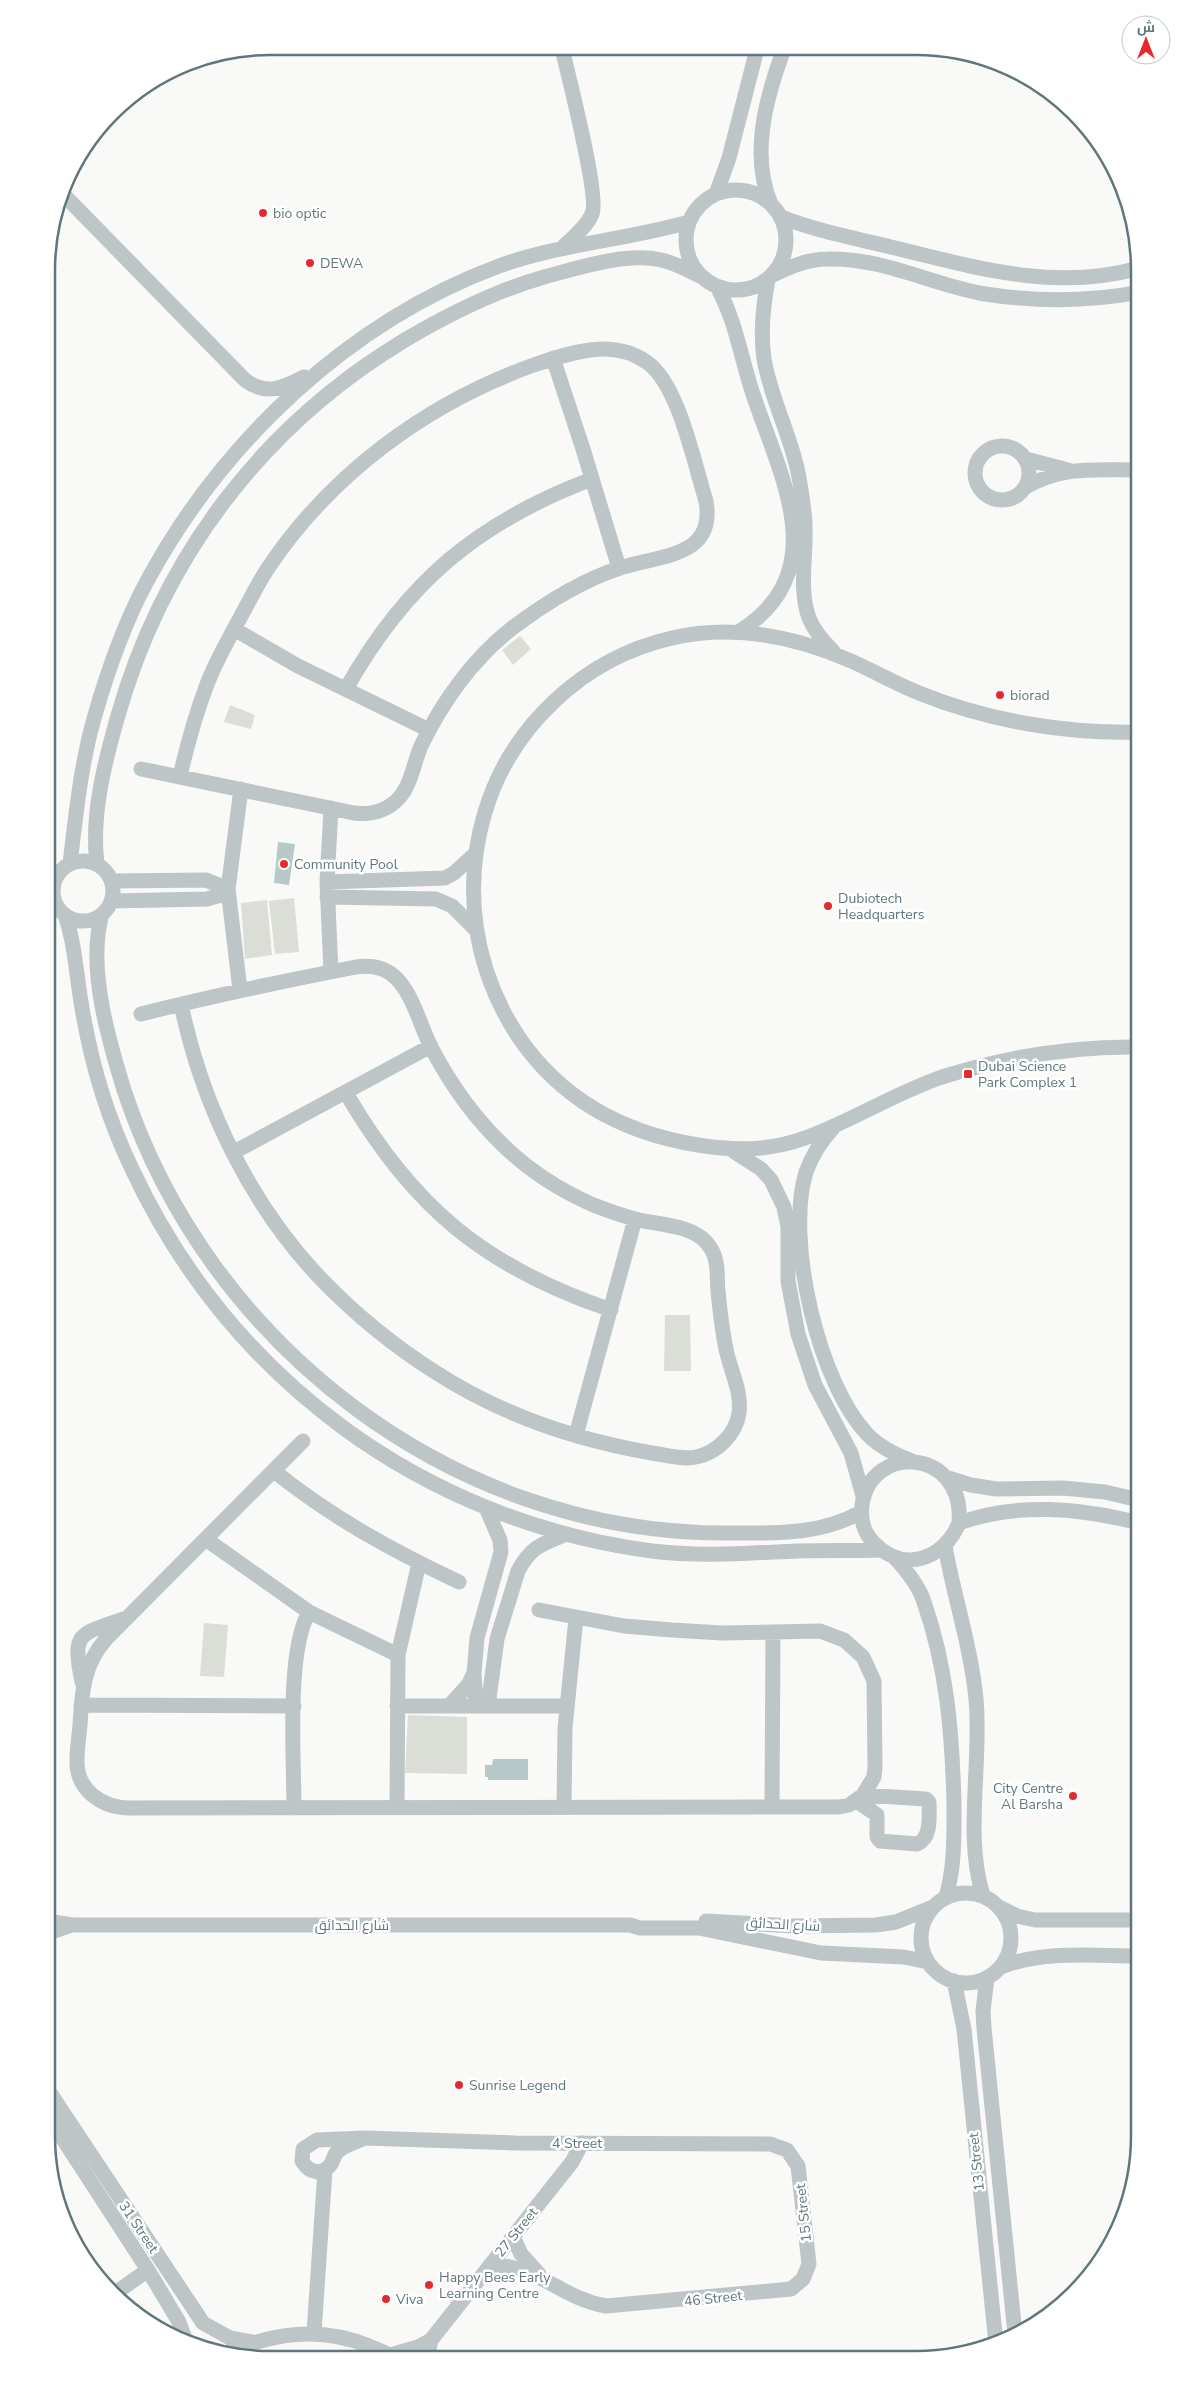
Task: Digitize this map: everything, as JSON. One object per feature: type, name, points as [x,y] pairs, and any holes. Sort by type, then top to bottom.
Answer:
[{"type":"street","points":[[561,249],[587,222],[594,207],[587,157],[564,55]]},
{"type":"street","points":[[716,194],[729,158],[754,55]]},
{"type":"street","points":[[782,55],[767,107],[760,159],[764,182],[771,204],[781,217],[786,231],[786,247],[782,262],[770,277],[762,318],[764,357],[772,391],[795,460],[801,488],[806,543],[804,594],[809,617],[820,638],[836,654]]},
{"type":"street","points":[[742,100],[767,107]]},
{"type":"street","points":[[700,276],[692,265],[686,251],[686,236],[689,222],[705,200],[716,194],[740,190],[751,192],[771,204]]},
{"type":"street","points":[[67,198],[220,356],[254,387],[276,390],[328,365]]},
{"type":"street","points":[[781,217],[830,234],[992,272],[1060,278],[1094,277],[1131,270]]},
{"type":"street","points":[[70,864],[82,765],[94,716],[110,669],[146,584],[174,534],[213,480],[243,443],[284,402],[328,365],[410,309],[454,286],[499,266],[561,249],[689,222]]},
{"type":"street","points":[[97,864],[95,831],[105,769],[126,686],[146,635],[170,586],[199,536],[232,490],[270,446],[305,413],[343,382],[424,328],[475,302],[528,282],[573,269],[639,257],[674,264],[700,276],[717,287],[734,291],[752,288],[798,264],[834,259],[853,260],[984,294],[1035,300],[1087,300],[1131,294]]},
{"type":"street","points":[[717,287],[734,322],[751,389],[786,488],[791,515],[793,543],[791,571],[783,589],[762,616],[740,631]]},
{"type":"street","points":[[141,769],[364,814],[380,811],[394,803],[406,786],[429,730],[464,677],[509,631],[543,605],[565,593],[619,568],[686,548],[700,537],[706,526],[708,513],[706,501],[676,405],[661,375],[648,363],[634,355],[618,350],[600,348],[553,358],[502,377],[453,400],[407,428],[364,460],[312,511],[268,568],[234,629],[206,686],[180,776]]},
{"type":"street","points":[[553,358],[619,568]]},
{"type":"street","points":[[1069,470],[1046,477],[1024,488],[1015,497],[1003,500],[991,498],[980,491],[975,480],[974,470],[982,453],[999,445],[1017,450],[1026,459],[1069,470],[1131,470]]},
{"type":"street","points":[[1024,488],[1029,474],[1026,459]]},
{"type":"street","points":[[346,689],[391,619],[424,582],[449,559],[482,534],[517,512],[554,494],[592,479]]},
{"type":"street","points":[[234,629],[298,666],[429,730]]},
{"type":"street","points":[[946,1897],[951,1881],[954,1847],[952,1736],[947,1697],[922,1598],[911,1576],[895,1558],[880,1550],[870,1540],[863,1527],[861,1512],[863,1496],[851,1453],[815,1385],[798,1334],[788,1281],[788,1227],[782,1200],[771,1180],[749,1159],[731,1151],[668,1140],[630,1128],[593,1110],[560,1085],[529,1052],[505,1015],[487,974],[476,930],[472,888],[476,853],[490,797],[501,771],[520,739],[544,710],[572,686],[602,665],[636,649],[672,638],[708,632],[740,631],[805,643],[836,654],[919,693],[981,713],[1056,728],[1110,733],[1131,732]]},
{"type":"street","points":[[240,789],[230,860],[228,891],[240,990]]},
{"type":"street","points":[[331,808],[327,858],[331,972]]},
{"type":"street","points":[[327,890],[358,880],[446,878],[476,853]]},
{"type":"street","points":[[327,858],[341,871],[358,880]]},
{"type":"street","points":[[193,880],[220,870],[230,860]]},
{"type":"street","points":[[55,878],[61,870],[79,861],[97,864],[112,882],[111,901],[102,914],[96,918],[80,921],[65,916]]},
{"type":"street","points":[[172,900],[173,880]]},
{"type":"street","points":[[112,882],[193,880],[217,883],[228,891]]},
{"type":"street","points":[[380,880],[380,898]]},
{"type":"street","points":[[327,890],[356,898],[436,899],[459,912],[476,930]]},
{"type":"street","points":[[111,901],[196,899],[228,891]]},
{"type":"street","points":[[328,922],[345,904],[356,898]]},
{"type":"street","points":[[196,899],[222,913],[232,922]]},
{"type":"street","points":[[55,902],[65,916],[74,945],[89,1042],[112,1122],[131,1169],[155,1214],[209,1296],[238,1333],[306,1399],[348,1432],[392,1461],[487,1510],[564,1534],[610,1545],[702,1554],[880,1550]]},
{"type":"street","points":[[102,914],[96,945],[102,997],[118,1070],[145,1145],[182,1216],[223,1280],[274,1338],[321,1382],[405,1442],[450,1467],[526,1499],[579,1515],[666,1530],[752,1533],[812,1530],[829,1527],[861,1512]]},
{"type":"street","points":[[141,1014],[181,1004],[240,990],[368,966],[381,968],[392,974],[401,983],[407,994],[431,1046],[453,1087],[481,1124],[515,1157],[551,1183],[592,1204],[635,1219],[686,1229],[700,1236],[710,1247],[716,1261],[720,1322],[727,1357],[738,1391],[739,1413],[731,1434],[715,1450],[694,1458],[622,1448],[576,1435],[540,1423],[470,1392],[406,1352],[374,1327],[340,1298],[295,1249],[252,1186],[214,1111],[197,1068],[181,1004]]},
{"type":"street","points":[[234,1152],[431,1046]]},
{"type":"street","points":[[731,1151],[768,1148],[803,1139],[937,1079],[985,1064],[1034,1054],[1084,1048],[1131,1047]]},
{"type":"street","points":[[346,1093],[368,1131],[394,1166],[423,1199],[456,1229],[491,1255],[529,1277],[569,1296],[611,1310]]},
{"type":"street","points":[[837,1124],[820,1143],[812,1158],[802,1190],[802,1257],[812,1315],[830,1370],[858,1422],[882,1447],[913,1461],[932,1466],[948,1478],[971,1485],[996,1488],[1062,1488],[1105,1492],[1131,1498]]},
{"type":"street","points":[[576,1435],[635,1219]]},
{"type":"street","points":[[303,1441],[128,1618],[93,1656],[82,1686],[77,1760],[78,1771],[88,1792],[107,1805],[130,1808],[839,1807],[860,1798],[926,1799],[929,1805],[929,1829],[921,1842],[916,1844],[880,1842],[877,1837],[877,1815],[860,1798]]},
{"type":"street","points":[[863,1496],[874,1477],[892,1465],[913,1461]]},
{"type":"street","points":[[274,1471],[332,1514],[419,1563],[459,1582]]},
{"type":"street","points":[[895,1558],[913,1560],[930,1556],[945,1546],[954,1535],[959,1523],[960,1507],[956,1492],[948,1478]]},
{"type":"street","points":[[959,1523],[999,1511],[1020,1509],[1089,1513],[1131,1522]]},
{"type":"street","points":[[482,1706],[474,1673],[475,1650],[501,1552],[500,1540],[487,1510]]},
{"type":"street","points":[[482,1706],[492,1672],[505,1607],[523,1561],[538,1545],[564,1534]]},
{"type":"street","points":[[207,1540],[309,1612],[398,1656]]},
{"type":"street","points":[[945,1546],[976,1698],[978,1736],[975,1863],[982,1895]]},
{"type":"street","points":[[397,1808],[398,1656],[419,1563]]},
{"type":"street","points":[[538,1610],[576,1618],[672,1630],[772,1632],[806,1630],[832,1634],[855,1648],[870,1669],[875,1694],[875,1767],[872,1782],[860,1798]]},
{"type":"street","points":[[294,1808],[294,1706],[298,1640],[300,1630],[309,1612]]},
{"type":"street","points":[[564,1807],[566,1706],[576,1618]]},
{"type":"street","points":[[772,1632],[772,1807]]},
{"type":"street","points":[[475,1650],[495,1652]]},
{"type":"street","points":[[492,1672],[500,1692],[516,1706]]},
{"type":"street","points":[[449,1706],[463,1691],[474,1673]]},
{"type":"street","points":[[81,1705],[294,1706]]},
{"type":"street","points":[[397,1706],[566,1706]]},
{"type":"street","points":[[1000,1907],[1010,1924],[1012,1936],[1007,1957],[1001,1966],[986,1978],[967,1983],[954,1981],[938,1973],[928,1962],[922,1948],[921,1933],[923,1923],[933,1907],[946,1897],[962,1893],[982,1895],[1016,1916],[1035,1920],[1131,1920]]},
{"type":"street","name":"شارع الحدائق","points":[[73,1925],[630,1925],[641,1922],[721,1921],[793,1926],[876,1925],[901,1921],[933,1907]]},
{"type":"street","points":[[55,1922],[73,1925]]},
{"type":"street","points":[[55,1930],[73,1925]]},
{"type":"street","name":"شارع الحدائق","points":[[630,1925],[640,1928],[699,1928],[821,1953],[904,1957],[928,1962]]},
{"type":"street","points":[[1001,1966],[1038,1956],[1131,1956]]},
{"type":"street","name":"13 Street","points":[[986,1978],[983,2011],[984,2028],[1014,2327]]},
{"type":"street","name":"13 Street","points":[[954,1981],[964,2029],[995,2336]]},
{"type":"street","name":"31 Street","points":[[55,2101],[203,2323],[230,2338],[252,2342]]},
{"type":"street","name":"31 Street","points":[[55,2128],[148,2270],[179,2322],[183,2333]]},
{"type":"street","points":[[314,2333],[325,2170],[330,2166],[336,2154],[364,2138]]},
{"type":"street","name":"4 Street","points":[[325,2170],[318,2172],[306,2167],[302,2155],[307,2145],[318,2140],[364,2138],[553,2143],[770,2144],[787,2150]]},
{"type":"street","points":[[553,2143],[560,2153],[564,2172]]},
{"type":"street","name":"27 Street","points":[[408,2351],[431,2340],[564,2172],[582,2143]]},
{"type":"street","name":"15 Street","points":[[787,2150],[798,2166],[809,2264],[803,2279]]},
{"type":"street","name":"46 Street","points":[[513,2236],[520,2254],[544,2278]]},
{"type":"street","name":"46 Street","points":[[490,2265],[515,2266],[544,2278],[568,2294],[576,2304],[592,2312],[619,2307],[780,2291],[791,2289],[803,2279]]},
{"type":"street","points":[[120,2290],[148,2270]]},
{"type":"street","points":[[237,2348],[267,2338],[314,2333],[350,2339],[378,2351]]},
{"type":"street","name":"27 Street","points":[[429,2351],[431,2340]]},
{"type":"shaded area","points":[[520,636],[531,649],[513,665],[502,650]]},
{"type":"shaded area","points":[[230,705],[255,715],[251,729],[224,722]]},
{"type":"shaded area","name":"Community Pool","points":[[278,842],[295,844],[289,885],[274,883]]},
{"type":"shaded area","points":[[294,898],[299,952],[275,954],[269,901]]},
{"type":"shaded area","points":[[267,900],[272,955],[245,959],[241,903]]},
{"type":"shaded area","points":[[665,1315],[690,1315],[691,1371],[664,1371]]},
{"type":"shaded area","points":[[204,1623],[228,1625],[224,1677],[200,1676]]},
{"type":"shaded area","points":[[408,1715],[467,1717],[467,1774],[405,1773]]},
{"type":"shaded area","points":[[493,1759],[528,1759],[528,1780],[488,1780],[488,1777],[485,1777],[485,1765],[492,1765]]},
{"type":"place","name":"bio optic","points":[[263,213]]},
{"type":"place","name":"DEWA","points":[[310,263]]},
{"type":"place","name":"biorad","points":[[1000,695]]},
{"type":"place","name":"Community Pool","points":[[284,864]]},
{"type":"place","name":"Dubiotech Headquarters","points":[[828,906]]},
{"type":"place","name":"Dubai Science Park Complex 1","points":[[968,1074]]},
{"type":"place","name":"City Centre Al Barsha","points":[[1073,1796]]},
{"type":"place","name":"Sunrise Legend","points":[[459,2085]]},
{"type":"place","name":"Happy Bees Early Learning Centre","points":[[429,2285]]},
{"type":"place","name":"Viva","points":[[386,2299]]}]
